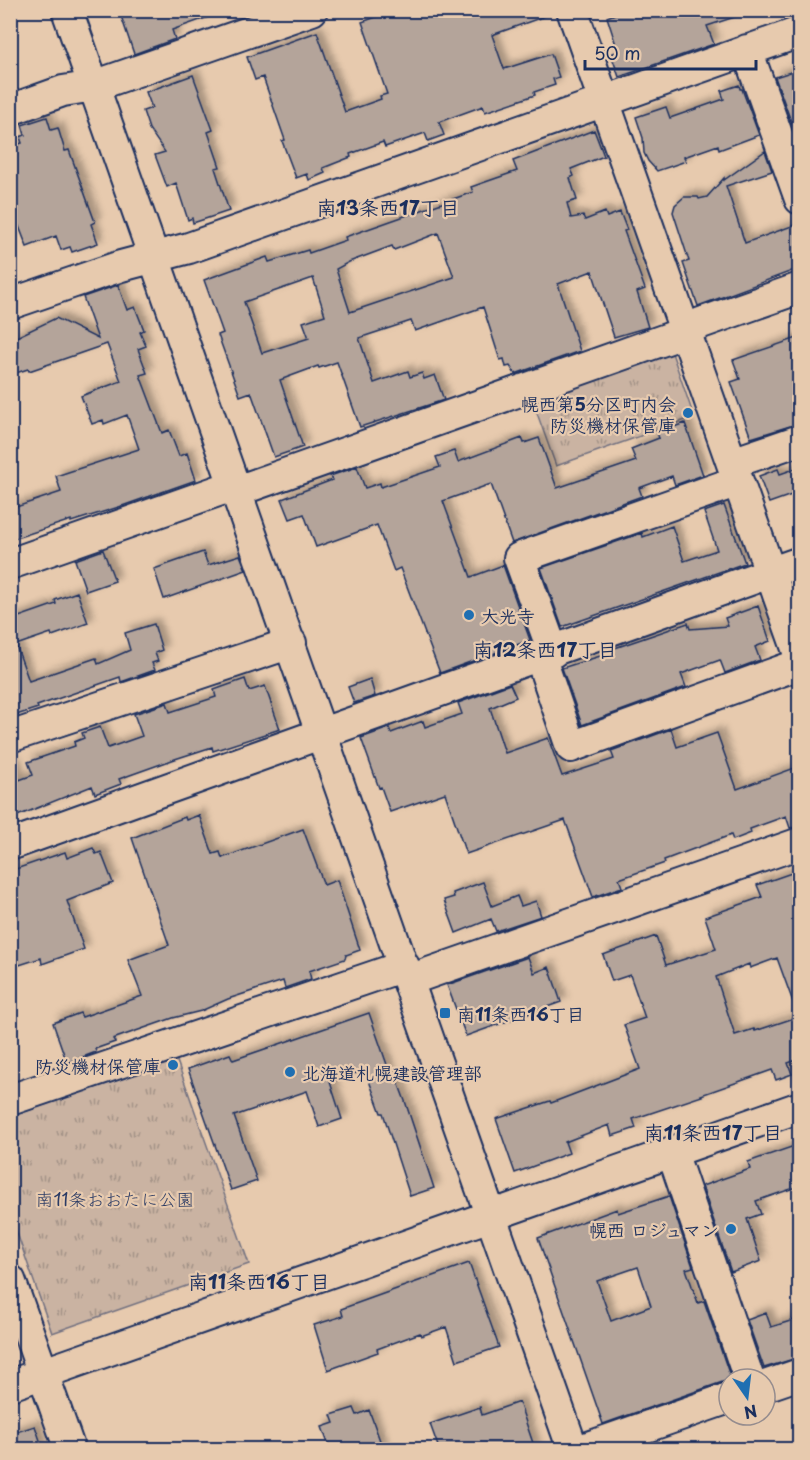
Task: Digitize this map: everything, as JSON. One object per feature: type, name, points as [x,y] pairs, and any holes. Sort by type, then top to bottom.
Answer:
[{"type":"street","points":[[68,10],[573,1449]]},
{"type":"street","points":[[10,110],[63,91],[94,86],[312,10]]},
{"type":"street","points":[[572,10],[800,657]]},
{"type":"street","points":[[10,304],[121,266],[189,248],[800,32]]},
{"type":"street","points":[[747,50],[800,199]]},
{"type":"street","points":[[10,564],[672,337],[685,330],[800,288]]},
{"type":"street","points":[[800,440],[735,472],[519,558],[571,747],[800,664]]},
{"type":"street","points":[[10,845],[800,562]]},
{"type":"street","points":[[10,737],[291,643]]},
{"type":"street","points":[[10,1100],[800,843]]},
{"type":"street","points":[[10,1385],[800,1107]]},
{"type":"street","points":[[672,1152],[745,1367]]},
{"type":"street","points":[[10,1280],[70,1449]]},
{"type":"street","points":[[777,1382],[800,1374]]},
{"type":"street","points":[[580,1449],[717,1402]]},
{"type":"green space","points":[[672,353],[694,417],[556,466],[533,402]]},
{"type":"green space","name":"南11条おおたに公園","points":[[176,1058],[249,1264],[52,1333],[11,1216],[10,1117]]},
{"type":"building","points":[[119,10],[220,10],[220,13],[172,30],[175,39],[134,54]]},
{"type":"building","points":[[396,10],[554,10],[554,13],[492,35],[504,69],[551,54],[559,77],[553,79],[555,85],[534,92],[535,95],[485,112],[483,106],[439,122],[444,135],[428,141],[425,133],[385,147],[383,142],[350,154],[351,157],[323,168],[325,173],[309,180],[307,174],[296,178],[282,141],[285,140],[263,77],[255,80],[247,57],[317,32],[345,112],[381,99],[380,96],[387,94],[362,22]]},
{"type":"building","points":[[626,10],[743,10],[744,14],[707,26],[714,44],[619,77],[611,54],[618,51],[607,17]]},
{"type":"building","points":[[800,69],[800,121],[792,124],[775,77]]},
{"type":"building","points":[[193,75],[213,130],[208,132],[220,167],[215,168],[229,211],[193,223],[192,218],[188,220],[176,183],[167,187],[155,155],[165,152],[149,129],[143,111],[152,108],[146,92]]},
{"type":"building","points":[[739,85],[759,135],[719,150],[718,145],[684,157],[686,161],[657,171],[644,153],[643,138],[636,117],[666,107],[670,118],[724,99],[721,91]]},
{"type":"building","points":[[47,117],[51,130],[58,128],[65,151],[69,150],[95,222],[91,224],[98,243],[72,252],[70,247],[61,250],[56,236],[27,247],[10,203],[10,147],[22,143],[20,137],[25,135],[22,125]]},
{"type":"building","points":[[594,130],[604,156],[571,169],[574,176],[570,178],[577,200],[567,203],[571,218],[583,216],[585,220],[605,212],[607,217],[620,212],[627,230],[624,231],[645,289],[637,292],[648,327],[614,337],[592,271],[558,284],[580,351],[515,374],[510,366],[506,367],[504,359],[500,360],[483,307],[415,331],[411,321],[359,338],[374,383],[408,371],[410,377],[422,373],[424,379],[435,375],[444,400],[360,427],[337,362],[319,368],[318,366],[280,380],[303,447],[274,457],[251,392],[240,396],[218,335],[223,333],[204,280],[267,257],[269,262],[308,250],[309,253],[346,240],[345,237],[473,192],[471,187],[517,171],[513,161]],"holes":[[[438,233],[454,277],[350,312],[336,269],[392,246],[394,250]],[[313,278],[325,315],[303,322],[309,338],[262,353],[244,302]]]},
{"type":"building","points":[[765,151],[772,171],[726,186],[745,243],[800,223],[800,268],[698,306],[683,263],[689,261],[673,212],[675,205],[684,197],[698,197],[699,199],[707,197],[724,178],[724,180]]},
{"type":"building","points":[[118,285],[127,310],[135,307],[144,330],[140,332],[146,346],[138,349],[147,373],[140,375],[162,433],[169,430],[179,456],[187,453],[196,480],[122,506],[10,540],[10,509],[61,492],[56,476],[139,449],[127,415],[104,424],[103,420],[92,424],[81,396],[121,381],[107,344],[29,371],[28,369],[10,375],[10,340],[56,318],[98,339],[83,297]]},
{"type":"building","points":[[800,337],[800,423],[751,438],[731,382],[740,379],[733,360]]},
{"type":"building","points":[[685,423],[703,475],[675,485],[672,476],[639,488],[642,496],[512,543],[491,484],[443,501],[471,577],[503,565],[530,640],[440,673],[400,568],[394,571],[377,525],[316,547],[304,514],[290,519],[282,499],[332,480],[330,476],[357,467],[365,488],[380,483],[381,487],[440,467],[436,457],[454,451],[458,462],[522,438],[524,443],[539,438],[557,488],[636,461],[631,449],[659,438],[657,433]]},
{"type":"building","points":[[800,467],[800,492],[769,503],[759,476],[778,469],[780,474]]},
{"type":"building","points":[[724,505],[745,563],[562,627],[541,568],[642,533],[643,537],[672,526],[684,561],[717,550],[704,512]]},
{"type":"building","points":[[103,550],[115,581],[86,591],[75,560]]},
{"type":"building","points":[[203,552],[208,565],[240,555],[246,570],[164,599],[154,569]]},
{"type":"building","points":[[77,592],[88,623],[52,636],[51,633],[16,645],[29,681],[96,658],[98,664],[130,650],[125,633],[154,624],[162,650],[155,653],[158,661],[152,663],[155,670],[121,682],[120,677],[10,717],[10,620],[56,604],[55,600]]},
{"type":"building","points":[[758,606],[770,641],[755,647],[760,660],[725,673],[720,660],[681,674],[686,687],[582,725],[562,668],[610,653],[609,650],[688,623],[690,629],[728,626],[725,618]]},
{"type":"building","points":[[245,679],[249,691],[265,686],[280,729],[213,751],[212,747],[175,759],[119,779],[121,784],[95,794],[92,786],[10,819],[10,764],[14,763],[19,780],[33,775],[28,762],[75,746],[74,742],[84,738],[82,733],[100,727],[108,748],[142,736],[134,714],[167,703],[170,712],[216,697],[214,690]]},
{"type":"building","points":[[370,679],[375,696],[354,703],[348,687]]},
{"type":"building","points":[[510,684],[516,697],[490,708],[505,753],[548,738],[562,776],[614,759],[611,751],[671,729],[677,747],[717,733],[737,789],[800,766],[800,826],[790,828],[786,816],[750,829],[751,833],[733,840],[731,835],[664,860],[665,863],[619,879],[622,887],[593,897],[565,820],[466,854],[445,793],[390,812],[361,738],[389,728],[391,733],[423,721],[425,727],[462,714],[458,703]]},
{"type":"building","points":[[199,815],[213,854],[220,852],[222,858],[303,829],[324,885],[337,880],[360,950],[346,955],[345,959],[309,971],[311,979],[285,988],[283,981],[228,999],[201,1011],[173,1018],[113,1039],[115,1042],[95,1049],[96,1052],[67,1063],[53,1023],[80,1013],[82,1017],[142,996],[128,960],[169,945],[132,838],[185,817],[186,820]]},
{"type":"building","points":[[93,848],[96,854],[101,852],[113,883],[67,901],[84,949],[42,964],[41,958],[10,968],[10,871],[65,852],[67,858]]},
{"type":"building","points":[[800,870],[800,1013],[797,1013],[777,958],[750,968],[749,964],[716,977],[735,1035],[800,1016],[800,1059],[788,1063],[792,1074],[776,1080],[772,1070],[633,1119],[636,1128],[612,1136],[609,1125],[565,1142],[569,1153],[515,1173],[496,1119],[550,1101],[551,1103],[640,1069],[624,1025],[645,1018],[630,975],[612,981],[603,955],[656,936],[666,965],[716,949],[705,917],[762,897],[757,885]]},
{"type":"building","points":[[483,882],[492,906],[517,896],[521,906],[536,901],[541,916],[496,931],[491,919],[456,933],[444,900],[454,897],[453,893]]},
{"type":"building","points":[[528,957],[534,973],[549,967],[561,1002],[466,1036],[447,985]]},
{"type":"building","points":[[369,1013],[392,1079],[396,1077],[405,1101],[434,1188],[410,1196],[383,1113],[381,1113],[365,1070],[330,1082],[342,1119],[319,1127],[307,1091],[234,1116],[257,1181],[231,1190],[188,1069],[230,1054],[233,1060]]},
{"type":"building","name":"幌西 ロジュマン","points":[[800,1144],[800,1186],[756,1201],[761,1214],[747,1219],[761,1261],[731,1272],[702,1186],[750,1169],[748,1162]]},
{"type":"building","points":[[669,1196],[693,1267],[686,1269],[698,1303],[704,1301],[727,1367],[717,1367],[717,1384],[603,1424],[538,1238],[617,1209],[618,1213]],"holes":[[[638,1267],[651,1306],[611,1321],[597,1281]]]},
{"type":"building","points":[[469,1263],[499,1347],[457,1361],[446,1327],[421,1336],[420,1333],[377,1349],[378,1352],[328,1370],[314,1325],[343,1316],[341,1309]]},
{"type":"building","points":[[766,1313],[771,1327],[800,1318],[800,1357],[764,1367],[747,1320]]},
{"type":"building","points":[[519,1402],[535,1449],[439,1449],[430,1424],[480,1407],[482,1415]]},
{"type":"building","points":[[354,1408],[357,1415],[369,1410],[383,1449],[343,1449],[341,1445],[330,1449],[322,1427],[334,1423],[331,1415]]},
{"type":"building","points":[[35,1426],[43,1449],[10,1449],[10,1434]]},
{"type":"place","name":"幌西第5分区町内会 防災機材保管庫","points":[[688,413]]},
{"type":"place","name":"大光寺","points":[[469,615]]},
{"type":"place","name":"南11条西16丁目","points":[[445,1013]]},
{"type":"place","name":"防災機材保管庫","points":[[173,1065]]},
{"type":"place","name":"北海道札幌建設管理部","points":[[290,1072]]},
{"type":"place","name":"幌西 ロジュマン","points":[[731,1229]]},
{"type":"district","name":"南13条西17丁目","points":[[388,207]]},
{"type":"district","name":"南12条西17丁目","points":[[545,649]]},
{"type":"district","name":"南11条西17丁目","points":[[713,1132]]},
{"type":"district","name":"南11条西16丁目","points":[[259,1281]]}]
